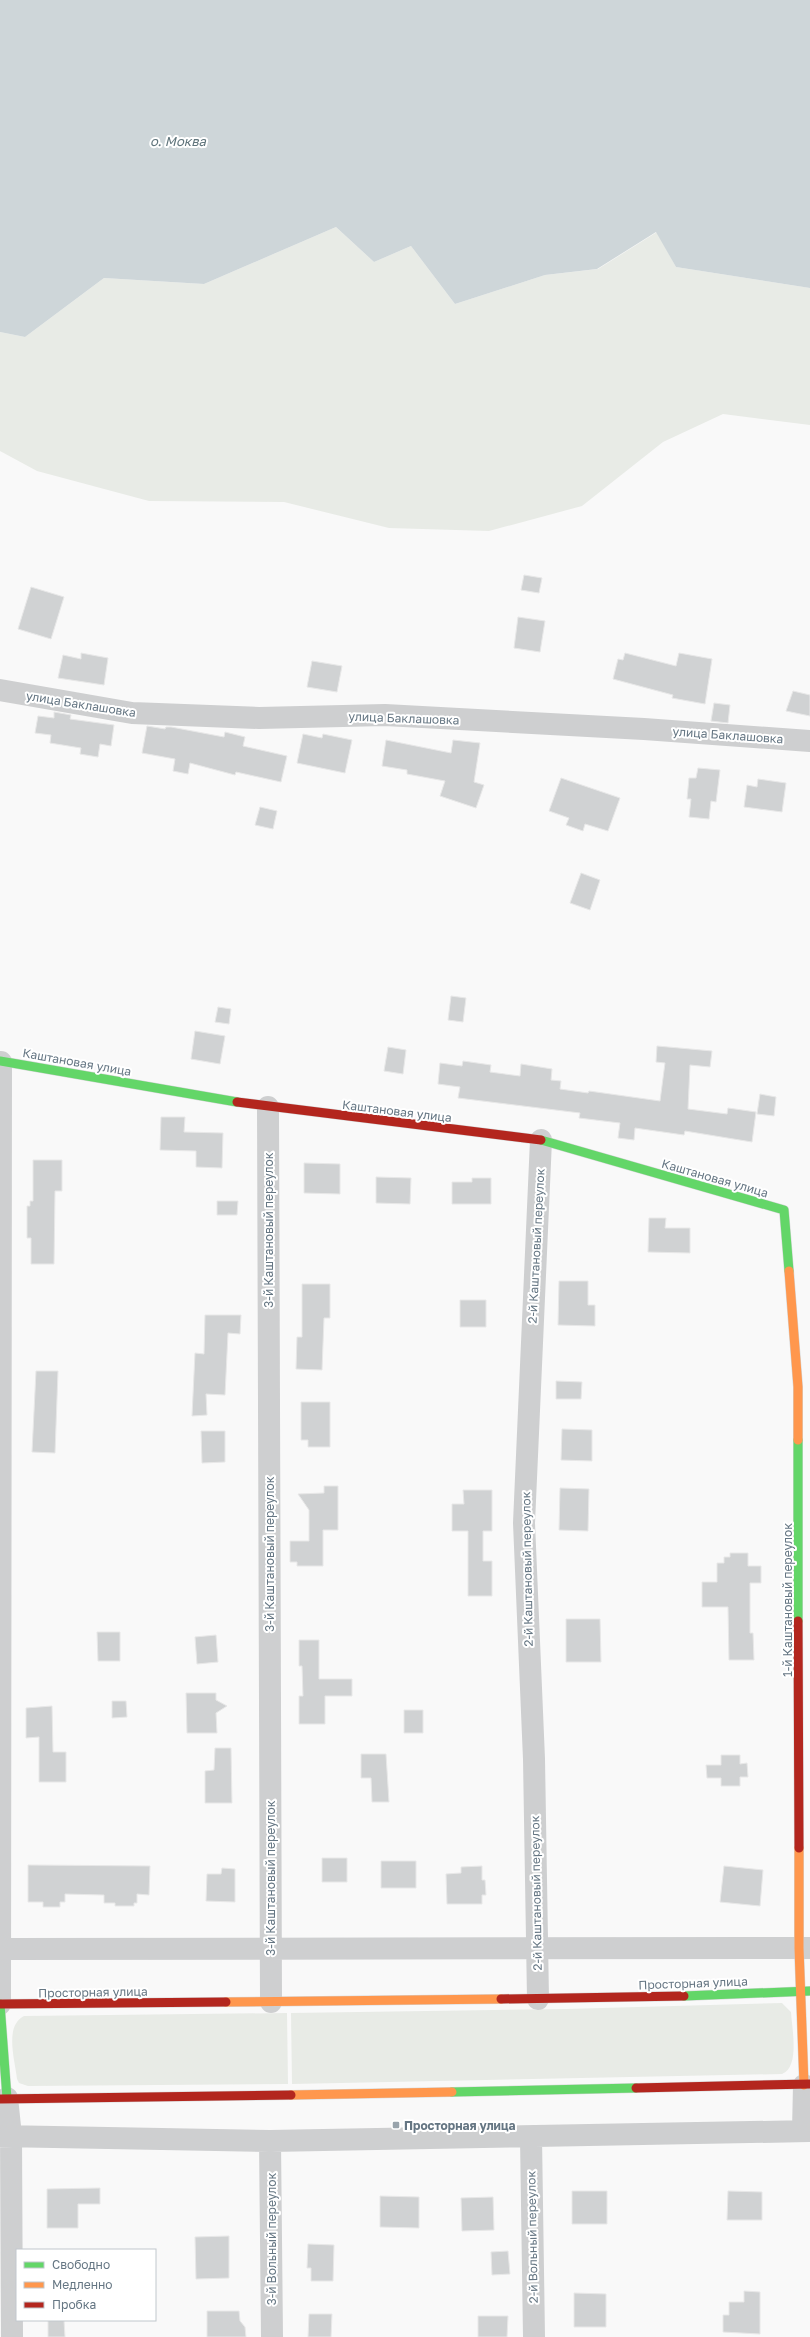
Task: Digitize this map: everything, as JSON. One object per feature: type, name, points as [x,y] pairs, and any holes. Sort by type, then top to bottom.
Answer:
[{"type":"main road","name":"Каштановая улица","points":[[0,1062],[268,1107],[541,1140],[784,1210]]},
{"type":"main road","name":"1-й Каштановый переулок","points":[[784,1210],[798,1387],[805,1948],[800,1985],[806,1991],[807,2085]]},
{"type":"main road","name":"Просторная улица","points":[[0,2004],[538,1999],[806,1991]]},
{"type":"main road","points":[[0,2004],[4,2098],[290,2096],[807,2085]]},
{"type":"street","name":"улица Баклашовка","points":[[0,690],[132,712],[259,718],[385,715],[644,729],[810,741]]},
{"type":"street","points":[[0,1062],[0,2004]]},
{"type":"street","name":"3-й Каштановый переулок","points":[[268,1107],[271,2002]]},
{"type":"street","name":"2-й Каштановый переулок","points":[[538,1999],[534,1759],[524,1523],[541,1140]]},
{"type":"street","points":[[0,1949],[805,1948]]},
{"type":"street","points":[[5,2136],[270,2141],[807,2131],[807,2085]]},
{"type":"street","points":[[4,2098],[12,2337]]},
{"type":"street","name":"2-й Вольный переулок","points":[[531,2137],[534,2337]]},
{"type":"street","name":"3-й Вольный переулок","points":[[270,2141],[272,2337]]},
{"type":"shaded area","points":[[336,227],[374,262],[411,246],[455,304],[545,275],[598,269],[657,232],[676,267],[810,288],[810,425],[723,414],[663,442],[582,506],[489,531],[389,528],[284,502],[149,501],[37,471],[0,451],[0,332],[25,337],[104,278],[204,284]]},
{"type":"shaded area","points":[[782,2003],[791,2012],[794,2047],[791,2064],[788,2070],[782,2074],[292,2084],[291,2013],[566,2009]]},
{"type":"shaded area","points":[[287,2013],[288,2084],[28,2086],[19,2083],[17,2079],[12,2035],[14,2027],[24,2016]]},
{"type":"water","name":"о. Моква","points":[[0,0],[810,0],[810,288],[676,267],[656,232],[597,269],[545,275],[455,304],[411,246],[374,262],[336,227],[204,284],[104,278],[25,337],[0,332]]},
{"type":"building","points":[[524,575],[542,578],[539,593],[521,590]]},
{"type":"building","points":[[31,587],[64,597],[51,639],[18,629]]},
{"type":"building","points":[[518,617],[545,621],[540,652],[514,648]]},
{"type":"building","points":[[81,653],[108,658],[104,685],[58,678],[63,655],[81,659]]},
{"type":"building","points":[[625,653],[676,666],[679,653],[712,659],[705,704],[672,698],[673,695],[613,679],[618,659],[623,660]]},
{"type":"building","points":[[312,661],[342,666],[337,692],[307,687]]},
{"type":"building","points":[[793,691],[810,695],[810,716],[786,711]]},
{"type":"building","points":[[714,703],[730,705],[728,723],[711,721]]},
{"type":"building","points":[[54,712],[71,715],[70,719],[114,725],[111,746],[100,744],[98,757],[80,754],[81,748],[50,743],[51,735],[35,733],[38,716],[54,718]]},
{"type":"building","points":[[147,726],[165,729],[166,727],[171,727],[224,737],[225,732],[245,737],[243,746],[287,756],[281,782],[236,772],[235,775],[190,763],[188,774],[173,771],[175,759],[142,753]]},
{"type":"building","points":[[303,734],[322,738],[323,734],[352,740],[345,773],[297,763]]},
{"type":"building","points":[[386,740],[451,753],[453,740],[480,743],[474,782],[484,785],[476,808],[440,796],[445,781],[407,774],[407,770],[382,766]]},
{"type":"building","points":[[698,768],[720,770],[716,802],[711,801],[709,819],[689,817],[691,799],[687,799],[689,778],[696,778]]},
{"type":"building","points":[[561,778],[620,798],[608,831],[585,824],[583,831],[566,825],[569,818],[549,811]]},
{"type":"building","points":[[758,779],[786,783],[782,812],[744,807],[747,785],[757,787]]},
{"type":"building","points":[[260,807],[277,811],[273,829],[255,825]]},
{"type":"building","points":[[581,873],[600,880],[590,910],[570,903]]},
{"type":"building","points":[[451,996],[466,998],[463,1022],[448,1020]]},
{"type":"building","points":[[218,1007],[231,1009],[229,1024],[215,1022]]},
{"type":"building","points":[[195,1031],[225,1036],[220,1064],[191,1059]]},
{"type":"building","points":[[657,1046],[712,1051],[710,1067],[690,1065],[688,1109],[727,1114],[728,1108],[756,1112],[752,1142],[685,1131],[684,1135],[635,1128],[634,1140],[618,1138],[620,1123],[579,1118],[580,1113],[458,1098],[460,1087],[438,1084],[440,1063],[462,1066],[463,1061],[491,1065],[490,1072],[520,1076],[521,1064],[552,1069],[551,1080],[561,1081],[560,1089],[588,1093],[589,1091],[660,1101],[665,1063],[656,1062]]},
{"type":"building","points":[[388,1047],[406,1050],[403,1074],[384,1071]]},
{"type":"building","points":[[760,1094],[776,1097],[774,1116],[757,1114]]},
{"type":"building","points":[[161,1117],[185,1117],[184,1132],[223,1133],[222,1168],[196,1167],[196,1151],[160,1150]]},
{"type":"building","points":[[33,1160],[62,1160],[62,1191],[55,1191],[54,1264],[31,1264],[31,1238],[27,1238],[27,1206],[30,1206],[30,1201],[33,1201]]},
{"type":"building","points":[[304,1163],[340,1164],[340,1194],[304,1193]]},
{"type":"building","points":[[376,1177],[411,1178],[410,1204],[376,1203]]},
{"type":"building","points":[[472,1178],[491,1178],[491,1204],[452,1204],[452,1182],[472,1182]]},
{"type":"building","points":[[217,1201],[238,1201],[237,1215],[217,1215]]},
{"type":"building","points":[[649,1218],[666,1218],[665,1228],[690,1228],[690,1253],[648,1252]]},
{"type":"building","points":[[559,1281],[588,1281],[588,1305],[595,1305],[595,1326],[558,1325]]},
{"type":"building","points":[[302,1284],[330,1284],[330,1318],[324,1318],[322,1370],[296,1369],[297,1337],[302,1337]]},
{"type":"building","points":[[460,1300],[486,1300],[486,1327],[460,1327]]},
{"type":"building","points":[[205,1315],[241,1315],[240,1334],[228,1333],[225,1395],[206,1394],[207,1415],[192,1416],[195,1353],[204,1354]]},
{"type":"building","points":[[36,1371],[58,1371],[55,1453],[32,1452]]},
{"type":"building","points":[[556,1381],[582,1382],[581,1399],[556,1399]]},
{"type":"building","points":[[301,1402],[330,1402],[330,1447],[308,1447],[308,1440],[301,1440]]},
{"type":"building","points":[[562,1429],[592,1430],[592,1461],[561,1460]]},
{"type":"building","points":[[201,1431],[225,1431],[225,1462],[202,1463]]},
{"type":"building","points":[[324,1486],[338,1486],[338,1530],[323,1530],[323,1566],[297,1566],[297,1562],[290,1562],[290,1541],[309,1541],[309,1510],[298,1494],[324,1493]]},
{"type":"building","points":[[560,1488],[589,1489],[588,1531],[559,1530]]},
{"type":"building","points":[[463,1490],[492,1490],[492,1531],[483,1531],[483,1561],[492,1561],[492,1596],[468,1596],[468,1531],[452,1531],[452,1504],[464,1504]]},
{"type":"building","points":[[730,1553],[748,1553],[748,1566],[761,1566],[761,1583],[750,1583],[750,1633],[753,1633],[754,1660],[729,1660],[728,1607],[702,1607],[702,1582],[717,1582],[717,1563],[724,1563],[724,1557],[730,1557]]},
{"type":"building","points":[[566,1619],[600,1619],[601,1662],[566,1662]]},
{"type":"building","points":[[97,1632],[120,1632],[120,1661],[98,1661]]},
{"type":"building","points":[[216,1635],[218,1662],[197,1664],[195,1637]]},
{"type":"building","points":[[299,1640],[319,1640],[319,1679],[352,1679],[352,1696],[325,1696],[325,1724],[299,1724],[299,1696],[303,1696],[302,1666],[299,1666]]},
{"type":"building","points":[[186,1693],[216,1693],[216,1700],[227,1706],[216,1713],[217,1733],[187,1733]]},
{"type":"building","points":[[112,1701],[126,1701],[127,1717],[112,1718]]},
{"type":"building","points":[[52,1706],[53,1752],[66,1752],[66,1782],[39,1782],[39,1737],[26,1738],[26,1708]]},
{"type":"building","points":[[404,1710],[423,1710],[423,1733],[404,1733]]},
{"type":"building","points":[[215,1748],[231,1748],[232,1803],[205,1803],[205,1771],[214,1770]]},
{"type":"building","points":[[361,1754],[386,1754],[389,1802],[372,1802],[371,1778],[361,1778]]},
{"type":"building","points":[[721,1755],[740,1755],[740,1764],[747,1763],[748,1777],[740,1777],[740,1786],[721,1786],[721,1778],[707,1778],[706,1765],[721,1765]]},
{"type":"building","points":[[322,1858],[347,1858],[347,1882],[322,1882]]},
{"type":"building","points":[[381,1861],[416,1861],[416,1888],[381,1888]]},
{"type":"building","points":[[28,1865],[150,1866],[149,1895],[137,1894],[137,1903],[134,1903],[134,1906],[115,1906],[115,1903],[104,1903],[104,1895],[65,1894],[65,1902],[60,1902],[60,1907],[43,1907],[43,1902],[28,1902]]},
{"type":"building","points":[[482,1866],[482,1880],[485,1880],[486,1895],[482,1895],[482,1904],[447,1904],[446,1874],[461,1873],[461,1867]]},
{"type":"building","points":[[724,1866],[763,1870],[760,1906],[720,1902]]},
{"type":"building","points":[[222,1868],[235,1869],[235,1902],[206,1901],[207,1874],[221,1874]]},
{"type":"building","points":[[100,2188],[100,2204],[78,2204],[78,2228],[47,2228],[47,2189]]},
{"type":"building","points":[[572,2191],[607,2191],[607,2224],[572,2224]]},
{"type":"building","points":[[728,2191],[762,2192],[762,2220],[727,2220]]},
{"type":"building","points":[[380,2196],[419,2197],[419,2228],[380,2227]]},
{"type":"building","points":[[493,2197],[494,2230],[462,2231],[461,2198]]},
{"type":"building","points":[[229,2236],[229,2278],[196,2279],[195,2237]]},
{"type":"building","points":[[308,2244],[334,2245],[333,2281],[311,2281],[311,2268],[307,2268]]},
{"type":"building","points":[[508,2251],[510,2274],[492,2275],[491,2252]]},
{"type":"building","points":[[744,2291],[760,2292],[760,2334],[723,2332],[723,2315],[729,2315],[729,2302],[744,2302]]},
{"type":"building","points":[[574,2293],[606,2294],[606,2327],[574,2327]]},
{"type":"building","points":[[207,2311],[239,2311],[240,2321],[245,2327],[246,2337],[207,2337]]},
{"type":"building","points":[[309,2314],[332,2314],[331,2337],[308,2337]]},
{"type":"building","points":[[478,2316],[508,2316],[507,2337],[478,2337]]},
{"type":"building","points":[[48,2321],[64,2321],[65,2337],[48,2337]]},
{"type":"traffic: fast","points":[[0,1061],[237,1102]]},
{"type":"traffic: fast","points":[[541,1140],[784,1210],[789,1271]]},
{"type":"traffic: fast","points":[[798,1440],[798,1621]]},
{"type":"traffic: fast","points":[[684,1996],[810,1991]]},
{"type":"traffic: fast","points":[[0,2004],[7,2098]]},
{"type":"traffic: fast","points":[[452,2092],[636,2088]]},
{"type":"traffic: slow","points":[[789,1271],[798,1387],[798,1440]]},
{"type":"traffic: slow","points":[[799,1848],[799,1948],[804,2085]]},
{"type":"traffic: slow","points":[[226,2002],[501,1999]]},
{"type":"traffic: slow","points":[[291,2095],[452,2092]]},
{"type":"traffic: jam","points":[[237,1102],[541,1140]]},
{"type":"traffic: jam","points":[[798,1621],[799,1848]]},
{"type":"traffic: jam","points":[[501,1999],[684,1996]]},
{"type":"traffic: jam","points":[[0,2004],[226,2002]]},
{"type":"traffic: jam","points":[[636,2088],[810,2084]]},
{"type":"traffic: jam","points":[[0,2099],[291,2095]]},
{"type":"place","name":"Просторная улица","points":[[396,2125]]}]
